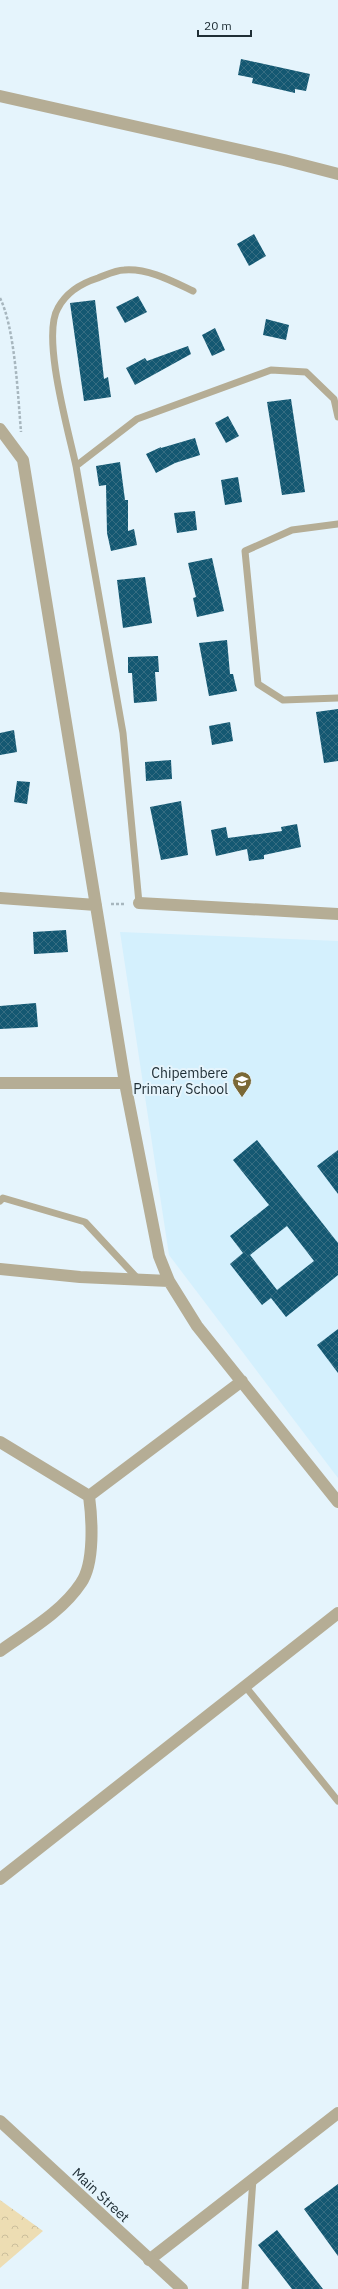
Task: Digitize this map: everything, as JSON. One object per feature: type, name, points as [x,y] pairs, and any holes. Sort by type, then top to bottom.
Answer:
[{"type":"street","points":[[0,96],[284,160],[338,174]]},
{"type":"street","points":[[0,429],[23,460],[125,1083],[159,1256],[169,1281],[197,1326],[338,1502]]},
{"type":"street","points":[[0,898],[96,905]]},
{"type":"street","points":[[139,903],[338,914]]},
{"type":"street","points":[[0,1083],[125,1083]]},
{"type":"street","points":[[0,1269],[80,1277],[169,1281]]},
{"type":"street","points":[[90,1496],[242,1381]]},
{"type":"street","points":[[0,1442],[90,1496]]},
{"type":"street","points":[[0,1651],[57,1609],[82,1582],[88,1562],[92,1523],[90,1496]]},
{"type":"street","points":[[0,1879],[338,1613]]},
{"type":"street","points":[[149,2260],[338,2113]]},
{"type":"street","name":"Main Street","points":[[0,2121],[182,2289]]},
{"type":"lane","points":[[139,903],[123,733],[76,466],[53,355],[52,332],[57,309],[72,290],[96,279],[124,270],[167,278],[193,291]]},
{"type":"lane","points":[[76,466],[137,419],[271,370],[306,372],[334,399],[338,417]]},
{"type":"lane","points":[[338,524],[292,530],[245,551],[258,684],[283,700],[338,698]]},
{"type":"lane","points":[[0,1201],[3,1198],[85,1222],[138,1279]]},
{"type":"lane","points":[[245,1686],[338,1802]]},
{"type":"lane","points":[[245,2289],[253,2180]]},
{"type":"path","points":[[0,298],[4,306],[11,340],[23,460]]},
{"type":"path","points":[[96,905],[139,903]]},
{"type":"shaded area","name":"Chipembere Primary School","points":[[120,932],[338,941],[338,1478],[169,1255]]},
{"type":"green space","points":[[0,2200],[43,2231],[0,2268]]},
{"type":"building","points":[[241,59],[310,74],[306,91],[295,89],[295,93],[252,83],[253,78],[238,75]]},
{"type":"building","points":[[254,234],[266,256],[249,266],[237,244]]},
{"type":"building","points":[[138,296],[147,312],[125,323],[116,307]]},
{"type":"building","points":[[95,300],[104,379],[108,377],[111,397],[84,401],[70,303]]},
{"type":"building","points":[[266,319],[289,325],[286,340],[263,335]]},
{"type":"building","points":[[215,328],[225,350],[212,356],[202,335]]},
{"type":"building","points":[[188,346],[191,354],[135,385],[126,368],[145,358],[147,361]]},
{"type":"building","points":[[291,399],[305,492],[282,495],[267,402]]},
{"type":"building","points":[[228,416],[239,436],[226,443],[215,423]]},
{"type":"building","points":[[195,438],[200,455],[175,463],[156,473],[146,454],[161,447]]},
{"type":"building","points":[[120,462],[125,500],[128,500],[128,531],[134,529],[137,545],[111,551],[107,533],[106,485],[99,486],[96,466]]},
{"type":"building","points":[[238,477],[242,502],[225,505],[221,480]]},
{"type":"building","points":[[195,511],[197,530],[177,533],[174,513]]},
{"type":"building","points":[[212,558],[224,611],[197,617],[193,598],[196,597],[188,563]]},
{"type":"building","points":[[145,577],[152,623],[123,628],[117,580]]},
{"type":"building","points":[[227,640],[230,674],[233,674],[237,691],[209,696],[199,643]]},
{"type":"building","points":[[158,656],[159,672],[155,672],[157,701],[134,703],[132,673],[128,673],[128,657]]},
{"type":"building","points":[[338,709],[338,761],[324,763],[316,712]]},
{"type":"building","points":[[230,722],[233,741],[212,745],[209,726]]},
{"type":"building","points":[[14,730],[17,752],[0,755],[0,733]]},
{"type":"building","points":[[171,760],[172,779],[146,781],[145,762]]},
{"type":"building","points":[[17,781],[30,782],[27,804],[14,802]]},
{"type":"building","points":[[181,801],[188,855],[161,860],[150,807]]},
{"type":"building","points":[[297,824],[301,847],[264,855],[264,859],[249,861],[247,849],[216,856],[211,830],[226,827],[228,838],[282,831],[281,827]]},
{"type":"building","points":[[66,930],[68,952],[34,954],[33,932]]},
{"type":"building","points":[[36,1003],[38,1027],[0,1029],[0,1006]]},
{"type":"building","points":[[257,1140],[338,1243],[338,1275],[286,1317],[271,1298],[262,1305],[230,1264],[243,1253],[230,1236],[269,1205],[233,1160]],"holes":[[[287,1226],[314,1261],[277,1290],[250,1255]]]},
{"type":"building","points":[[338,1150],[338,1194],[317,1166]]},
{"type":"building","points":[[338,1329],[338,1373],[317,1345]]},
{"type":"building","points":[[338,2184],[338,2256],[304,2209]]},
{"type":"building","points":[[277,2230],[323,2289],[292,2289],[258,2245]]},
{"type":"place","name":"Chipembere Primary School","points":[[242,1098]]}]
